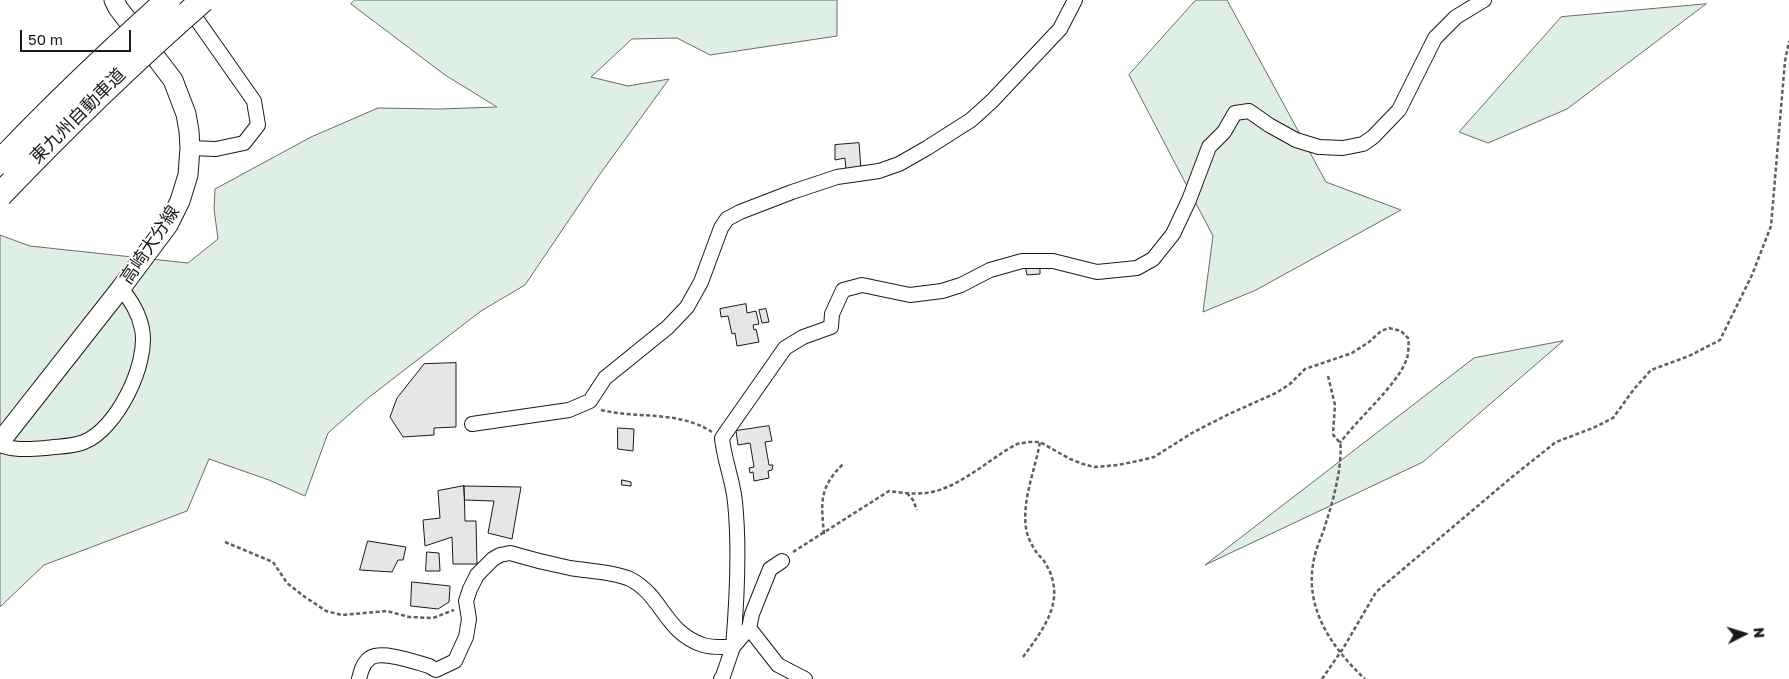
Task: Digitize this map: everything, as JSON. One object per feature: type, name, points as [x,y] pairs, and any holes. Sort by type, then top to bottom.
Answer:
[{"type":"highway","name":"東九州自動車道","points":[[0,162],[51,109],[168,0]]},
{"type":"highway","name":"東九州自動車道","points":[[0,195],[56,136],[112,82],[203,0]]},
{"type":"main road","name":"高崎大分線","points":[[0,444],[121,288],[174,214],[188,176],[190,148],[186,114],[173,80],[118,8],[114,0]]},
{"type":"street","points":[[183,0],[254,101],[258,125],[244,143],[216,149],[190,148]]},
{"type":"street","points":[[472,424],[569,410],[590,401],[605,378],[668,327],[687,306],[701,282],[721,228],[727,219],[792,192],[837,177],[879,171],[899,164],[927,148],[971,120],[992,101],[1060,29],[1075,0]]},
{"type":"street","points":[[721,679],[733,647],[738,550],[733,480],[724,455],[722,438],[785,348],[802,337],[830,327],[832,314],[843,290],[862,285],[910,296],[942,291],[961,285],[990,270],[1022,261],[1053,261],[1097,272],[1138,268],[1153,259],[1173,234],[1189,200],[1209,147],[1224,132],[1235,114],[1249,111],[1296,140],[1319,147],[1343,148],[1363,144],[1373,137],[1399,110],[1435,38],[1456,17],[1484,0]]},
{"type":"street","points":[[0,444],[10,449],[24,450],[78,444],[94,437],[115,417],[137,372],[144,343],[142,328],[134,306],[121,288]]},
{"type":"street","points":[[359,679],[363,667],[370,658],[379,654],[429,666],[436,670],[455,661],[466,637],[469,619],[466,602],[470,589],[477,575],[500,554],[510,554],[627,578],[640,584],[649,592],[670,624],[684,637],[704,645],[733,647]]},
{"type":"street","points":[[733,647],[749,628],[752,614],[770,569],[782,561]]},
{"type":"street","points":[[749,628],[778,665],[805,679]]},
{"type":"path","points":[[1322,679],[1376,592],[1556,442],[1594,428],[1614,418],[1634,388],[1652,370],[1689,356],[1720,340],[1752,275],[1771,226],[1789,41]]},
{"type":"path","points":[[782,561],[803,545],[824,534],[889,491],[907,494],[931,492],[950,485],[1017,444],[1040,442],[1070,459],[1094,466],[1118,466],[1154,457],[1229,414],[1276,394],[1306,369],[1352,353],[1369,342],[1381,331],[1389,328],[1401,331],[1408,339],[1408,358],[1387,388],[1340,443]]},
{"type":"path","points":[[1328,376],[1335,405],[1333,434],[1340,443],[1340,471],[1315,555],[1312,577],[1313,602],[1320,619],[1340,652],[1366,679]]},
{"type":"path","points":[[590,401],[601,410],[617,414],[670,416],[700,424],[722,438]]},
{"type":"path","points":[[1023,657],[1044,626],[1054,607],[1055,595],[1052,576],[1043,559],[1037,555],[1026,529],[1029,488],[1040,442]]},
{"type":"path","points":[[824,534],[822,512],[824,490],[830,477],[843,464]]},
{"type":"path","points":[[907,494],[913,500],[917,510]]},
{"type":"path","points":[[225,542],[273,562],[286,583],[326,611],[342,615],[387,611],[408,617],[433,618],[450,613],[466,602]]},
{"type":"green space","points":[[355,0],[837,0],[837,36],[710,55],[677,38],[632,39],[591,77],[628,86],[669,79],[600,174],[525,285],[481,311],[368,398],[328,433],[305,496],[269,480],[209,459],[187,511],[44,565],[0,607],[0,235],[30,246],[188,263],[218,239],[214,209],[215,189],[311,137],[378,108],[440,109],[497,107],[445,75],[351,4]]},
{"type":"green space","points":[[1196,0],[1227,0],[1326,182],[1401,210],[1256,290],[1203,312],[1213,236],[1129,75]]},
{"type":"green space","points":[[1706,4],[1567,109],[1488,143],[1459,132],[1561,17]]},
{"type":"green space","points":[[1563,341],[1423,462],[1205,565],[1474,358]]},
{"type":"building","points":[[859,143],[861,169],[846,170],[845,158],[835,160],[835,145]]},
{"type":"building","points":[[1040,263],[1040,274],[1027,275],[1025,265]]},
{"type":"building","points":[[746,304],[747,313],[756,311],[759,324],[753,325],[759,342],[737,346],[735,333],[732,334],[728,316],[721,317],[720,309]]},
{"type":"building","points":[[766,309],[769,322],[762,323],[759,310]]},
{"type":"building","points":[[456,363],[456,427],[434,428],[434,435],[403,437],[390,417],[397,398],[424,364]]},
{"type":"building","points":[[769,426],[772,441],[765,442],[769,465],[773,465],[772,470],[768,471],[769,478],[754,481],[753,472],[750,473],[749,468],[754,467],[750,443],[738,445],[736,431]]},
{"type":"building","points":[[618,428],[634,429],[633,451],[618,449]]},
{"type":"building","points":[[622,480],[631,482],[631,486],[622,485]]},
{"type":"building","points":[[464,486],[521,487],[512,539],[488,533],[494,501],[465,500]]},
{"type":"building","points":[[464,486],[465,521],[476,521],[477,564],[453,564],[452,537],[425,546],[423,520],[440,518],[438,491]]},
{"type":"building","points":[[368,541],[406,547],[403,560],[398,560],[392,572],[360,570]]},
{"type":"building","points":[[427,552],[439,553],[440,571],[426,571]]},
{"type":"building","points":[[412,582],[450,586],[449,602],[438,609],[411,606]]}]
